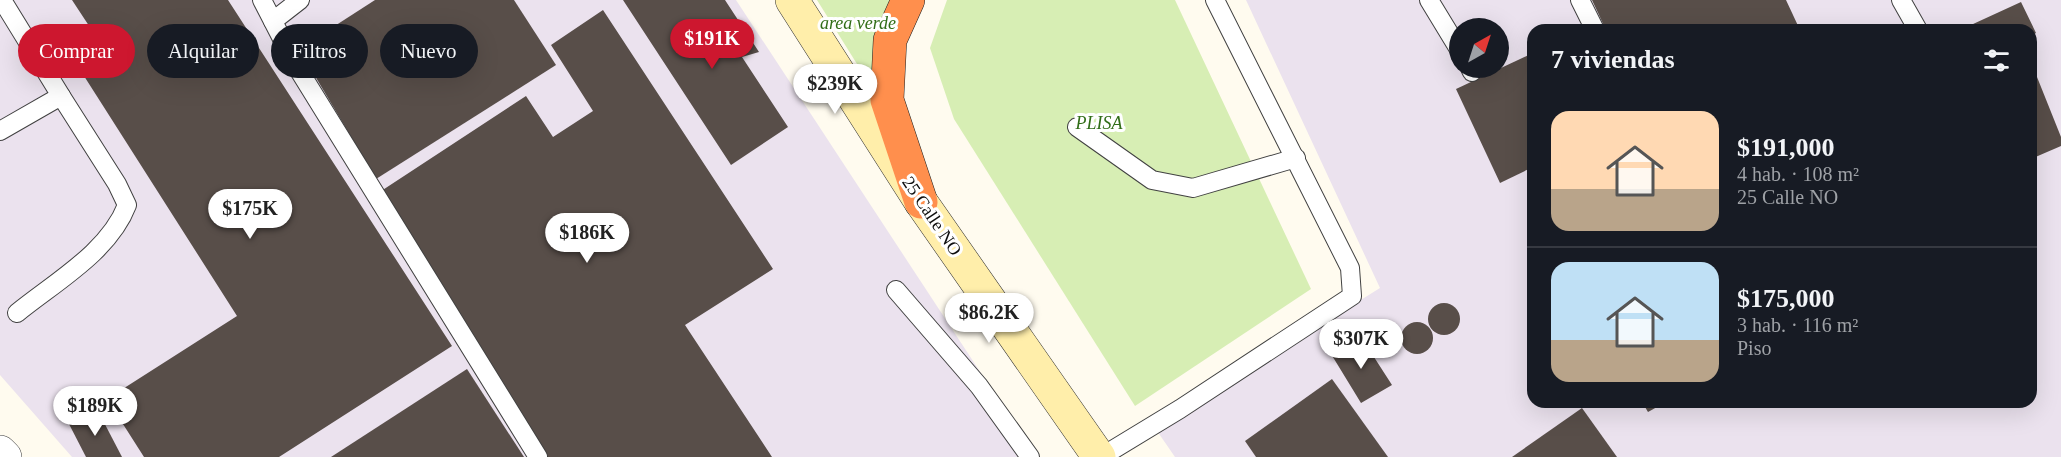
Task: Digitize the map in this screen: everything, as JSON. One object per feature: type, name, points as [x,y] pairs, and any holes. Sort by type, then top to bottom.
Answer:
[{"type":"highway","points":[[908,0],[890,40],[887,100],[921,202]]},
{"type":"main road","name":"25 Calle NO","points":[[792,0],[921,202],[1100,457]]},
{"type":"lane","points":[[3,0],[117,184],[127,205],[120,225],[93,252],[17,312]]},
{"type":"lane","points":[[262,0],[295,64],[538,457]]},
{"type":"lane","points":[[273,21],[300,0]]},
{"type":"lane","points":[[1100,457],[1180,409],[1352,296],[1350,268],[1215,0]]},
{"type":"lane","points":[[1428,0],[1449,33]]},
{"type":"lane","points":[[1580,0],[1592,24]]},
{"type":"lane","points":[[1901,0],[1915,24]]},
{"type":"lane","points":[[2,126],[61,96]]},
{"type":"lane","points":[[1077,127],[1152,180],[1193,188],[1296,158]]},
{"type":"lane","points":[[896,290],[979,386],[1030,457]]},
{"type":"shaded area","points":[[0,0],[736,0],[1036,457],[72,457],[0,375]]},
{"type":"shaded area","points":[[1246,0],[2061,0],[2061,457],[1175,457],[1155,428],[1380,288]]},
{"type":"green space","name":"area verde","points":[[817,0],[892,0],[872,88]]},
{"type":"green space","name":"PLISA","points":[[947,0],[1175,0],[1311,289],[1135,406],[954,119],[930,48]]},
{"type":"building","points":[[72,0],[228,0],[244,24],[147,24],[147,78],[259,78],[259,48],[271,66],[271,78],[278,78],[452,346],[279,457],[144,457],[107,399],[237,316],[85,78],[135,78],[135,24],[88,24]]},
{"type":"building","points":[[375,0],[514,0],[556,65],[376,179],[316,78],[368,78],[368,24],[338,24]]},
{"type":"building","points":[[623,0],[725,0],[759,52],[742,57],[788,127],[731,165]]},
{"type":"building","points":[[1592,0],[1786,0],[1797,24],[1603,24]]},
{"type":"building","points":[[2021,2],[2032,24],[1973,24]]},
{"type":"building","points":[[603,10],[773,269],[685,325],[772,457],[543,457],[372,197],[526,96],[553,137],[593,111],[551,45]]},
{"type":"building","points":[[1527,56],[1527,170],[1500,183],[1456,89],[1480,78],[1509,78],[1509,64]]},
{"type":"building","points":[[2037,77],[2061,137],[2061,146],[2037,156]]},
{"type":"building","points":[[1444,303],[1455,308],[1460,319],[1455,330],[1444,335],[1433,330],[1428,319],[1433,308]]},
{"type":"building","points":[[1417,322],[1428,327],[1433,338],[1428,349],[1417,354],[1406,349],[1401,338],[1406,327]]},
{"type":"building","points":[[1363,340],[1392,385],[1361,403],[1328,349],[1338,342],[1343,352]]},
{"type":"building","points":[[467,369],[524,457],[331,457]]},
{"type":"building","points":[[1332,379],[1388,457],[1256,457],[1245,441]]},
{"type":"building","points":[[1582,408],[1617,457],[1512,457]]},
{"type":"building","points":[[97,409],[122,457],[86,457],[69,424]]}]
